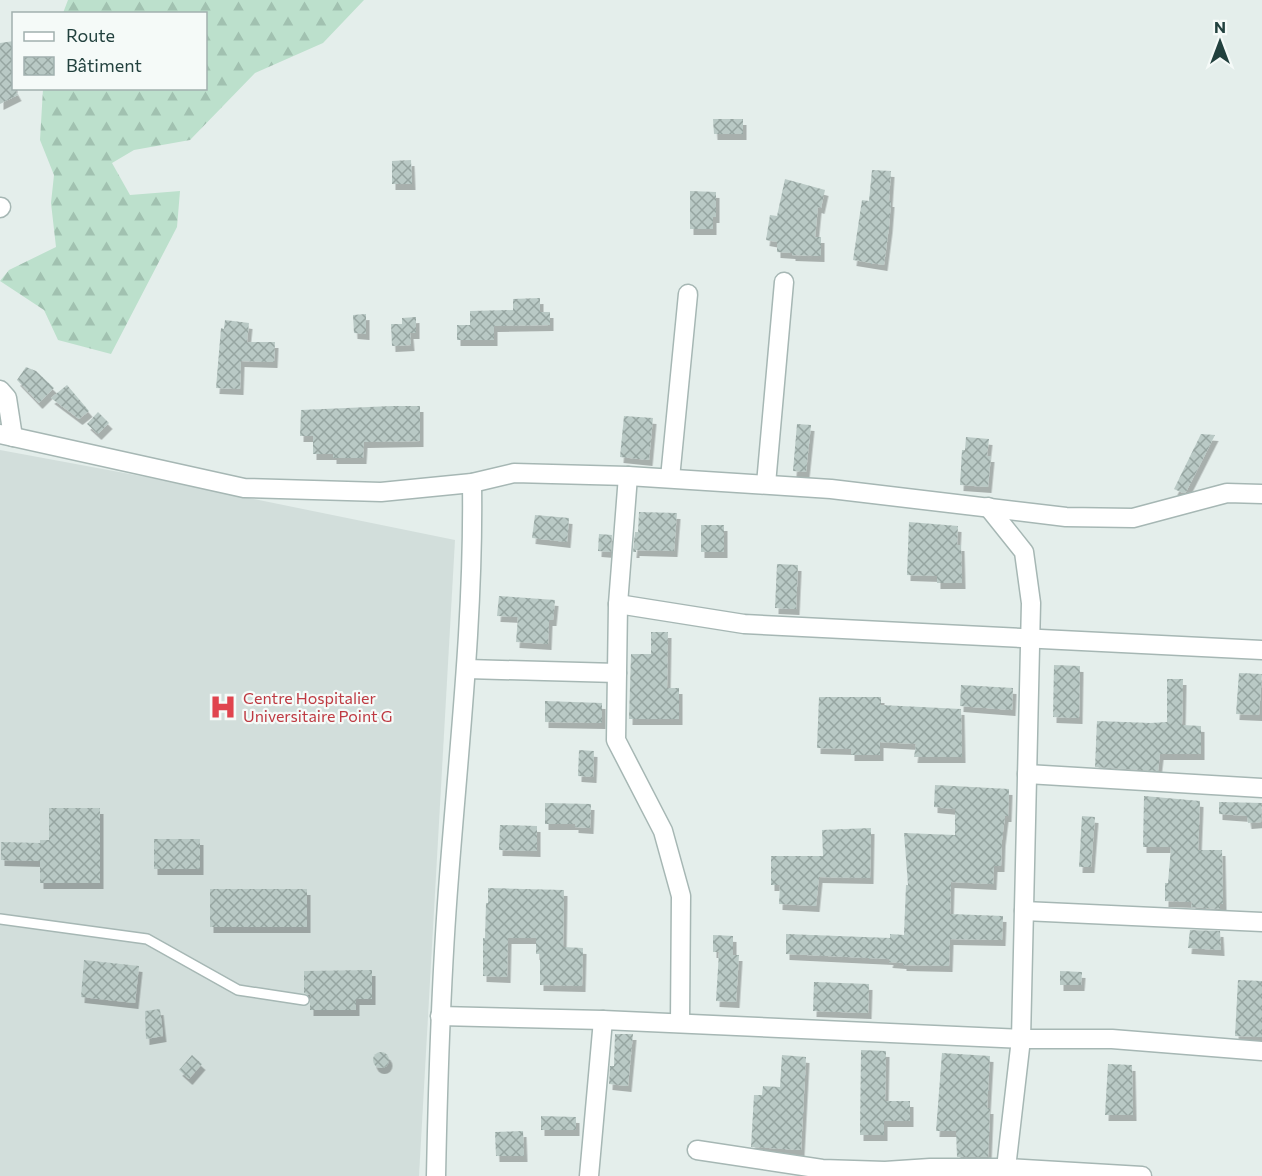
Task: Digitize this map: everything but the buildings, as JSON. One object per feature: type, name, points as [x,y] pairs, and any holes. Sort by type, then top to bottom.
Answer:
[{"type":"street","points":[[766,484],[784,282]]},
{"type":"street","points":[[670,478],[688,294]]},
{"type":"street","points":[[0,390],[7,398],[7,436],[244,488],[381,492],[472,483],[514,473],[628,476],[766,484],[1066,517],[1133,518],[1227,493],[1262,494]]},
{"type":"street","points":[[628,476],[618,604],[616,740],[663,831],[681,896],[680,1023]]},
{"type":"street","points":[[436,1176],[440,1016],[449,877],[467,669],[473,522],[472,483]]},
{"type":"street","points":[[988,507],[1024,552],[1031,603],[1021,1039],[1006,1172]]},
{"type":"street","points":[[618,604],[744,624],[1262,650]]},
{"type":"street","points":[[467,669],[617,673]]},
{"type":"street","points":[[1027,774],[1262,788]]},
{"type":"street","points":[[1024,911],[1262,922]]},
{"type":"street","points":[[440,1016],[680,1023],[1021,1039],[1112,1039],[1262,1051]]},
{"type":"street","points":[[589,1176],[603,1020]]},
{"type":"street","points":[[697,1150],[822,1169],[885,1171],[930,1168],[1142,1176]]},
{"type":"lane","points":[[0,919],[147,939],[238,990],[304,1000]]},
{"type":"shaded area","name":"Centre Hospitalier Universitaire Point G","points":[[0,450],[146,477],[455,540],[419,1176],[0,1176]]},
{"type":"green space","points":[[68,0],[364,0],[323,43],[255,73],[190,140],[134,150],[112,163],[130,195],[180,191],[177,227],[111,354],[58,340],[44,310],[0,281],[9,270],[56,247],[51,203],[54,175],[40,140],[43,90],[207,90],[207,12],[63,12]]},
{"type":"place","name":"Centre Hospitalier Universitaire Point G","points":[[223,707]]}]
